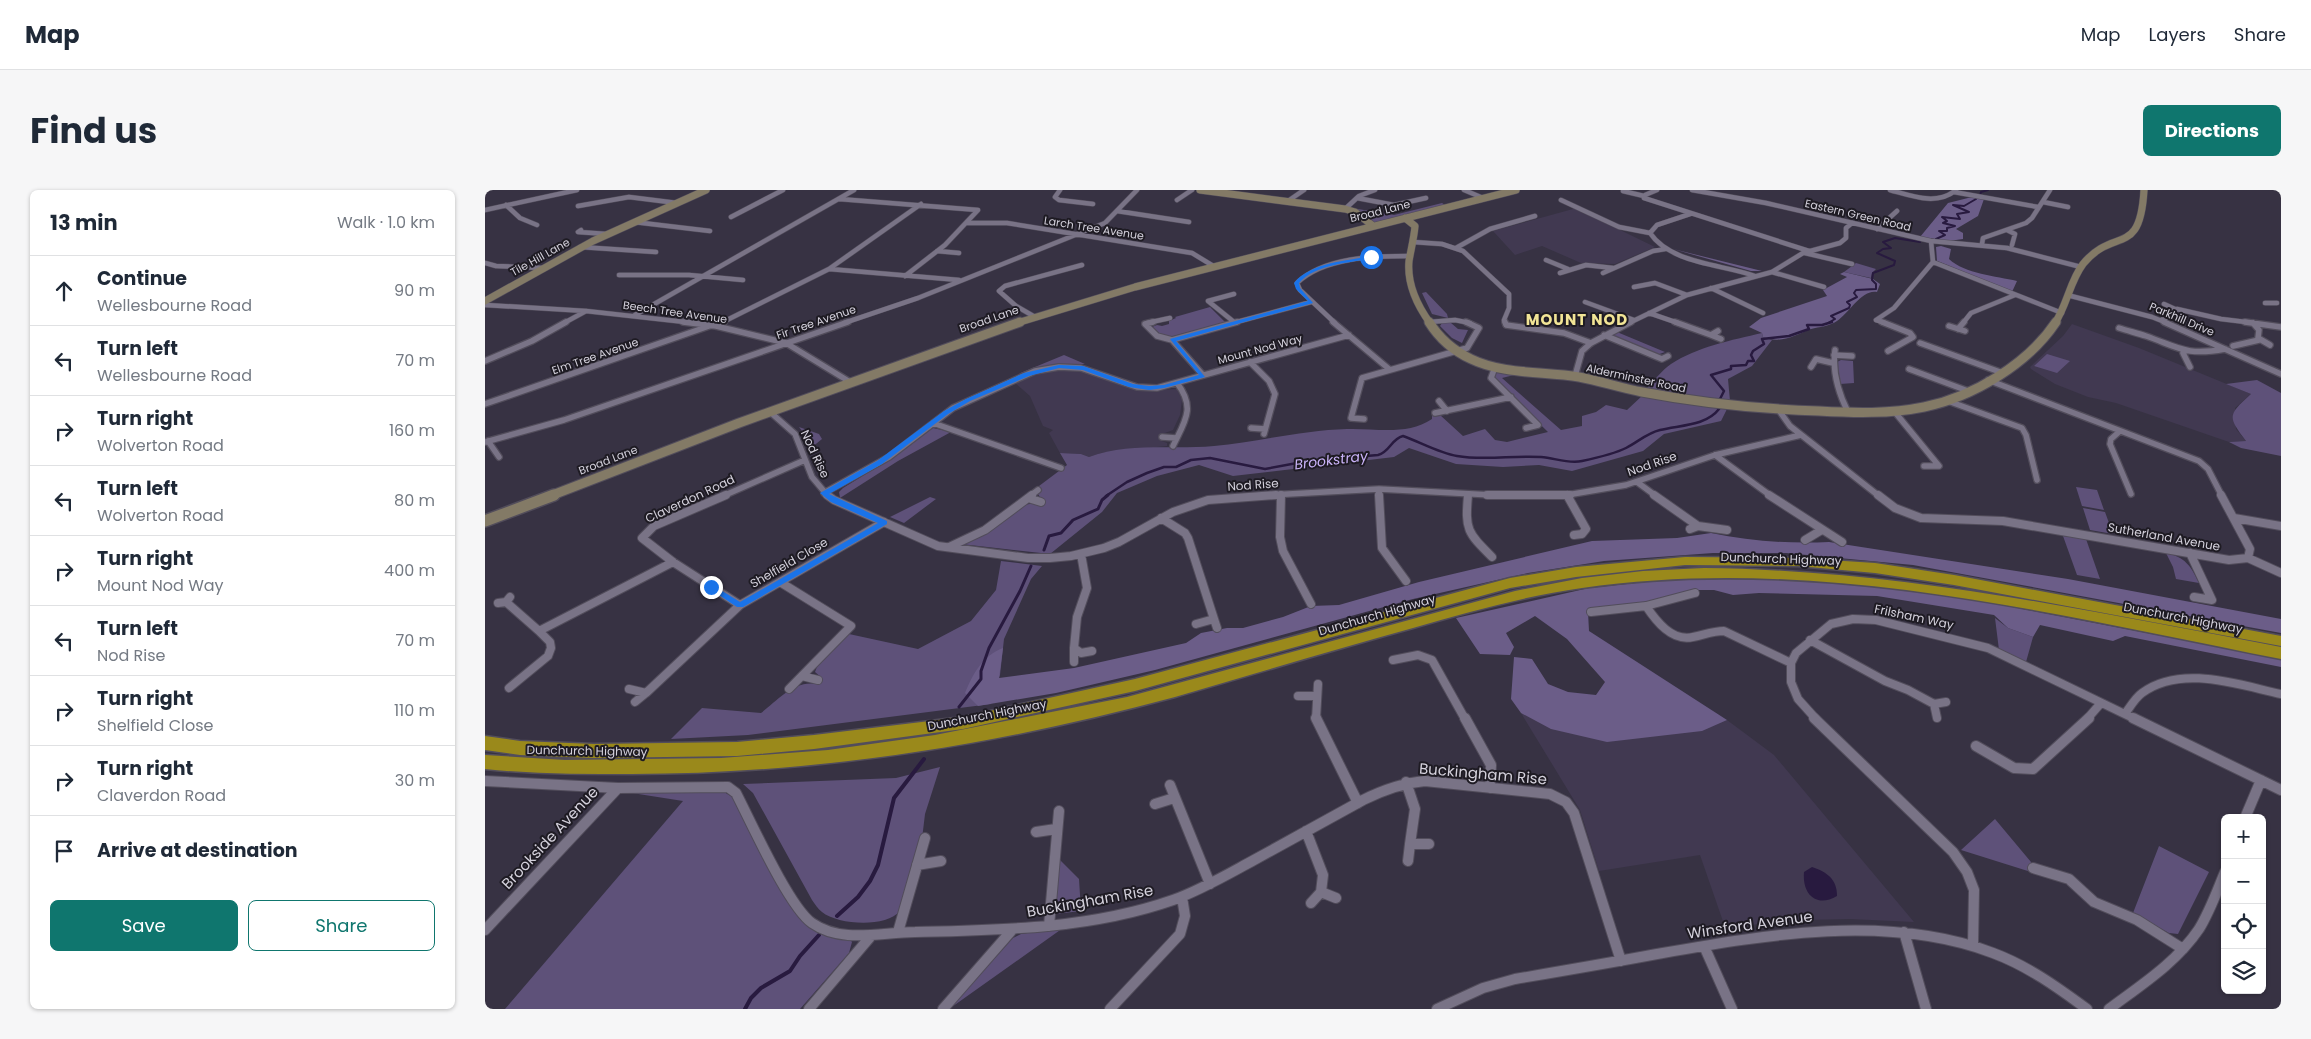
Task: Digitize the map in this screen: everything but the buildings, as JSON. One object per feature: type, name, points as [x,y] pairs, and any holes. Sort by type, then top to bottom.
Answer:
[{"type":"highway","name":"Dunchurch Highway","points":[[485,743],[520,748],[594,751],[737,749],[814,742],[963,723],[1135,685],[1510,583],[1610,567],[1685,561],[1798,562],[1875,568],[1954,580],[2281,640]]},
{"type":"highway","name":"Dunchurch Highway","points":[[485,762],[518,766],[640,768],[729,766],[834,756],[967,738],[1135,701],[1459,610],[1519,595],[1583,583],[1693,572],[1803,574],[1876,580],[1963,593],[2281,653]]},
{"type":"street","points":[[485,210],[577,190]]},
{"type":"street","name":"Tile Hill Lane","points":[[485,301],[580,247],[706,190]]},
{"type":"street","points":[[722,217],[732,218],[783,190]]},
{"type":"street","points":[[635,315],[854,190]]},
{"type":"street","points":[[1060,190],[1055,197],[1059,200],[1093,204]]},
{"type":"street","name":"Fir Tree Avenue","points":[[487,442],[519,431],[564,420],[786,344],[963,280],[1107,222],[1137,190]]},
{"type":"street","points":[[1177,200],[1192,190]]},
{"type":"street","points":[[1200,190],[1345,209],[1355,212],[1372,226]]},
{"type":"street","points":[[1288,201],[1304,190]]},
{"type":"street","points":[[1345,209],[1357,198],[1375,190]]},
{"type":"street","points":[[1464,190],[1483,198]]},
{"type":"street","name":"Broad Lane","points":[[485,521],[769,411],[1035,316],[1088,300],[1516,190]]},
{"type":"street","points":[[1644,196],[1657,190]]},
{"type":"street","name":"Eastern Green Road","points":[[1692,190],[1766,203],[1925,240],[1982,244],[2007,248],[2081,267]]},
{"type":"street","points":[[1890,190],[1936,199],[1951,196],[1955,191],[2038,207]]},
{"type":"street","points":[[1982,244],[1983,238],[2029,220],[2050,190]]},
{"type":"street","points":[[2081,267],[2090,256],[2130,237],[2139,229],[2144,190]]},
{"type":"street","points":[[1623,191],[1644,196],[1647,200],[1809,251]]},
{"type":"street","points":[[578,206],[629,197],[677,203]]},
{"type":"street","points":[[1357,198],[1394,205],[1426,198]]},
{"type":"street","points":[[839,199],[977,209],[937,251],[905,276]]},
{"type":"street","points":[[1170,199],[1182,201]]},
{"type":"street","points":[[1561,200],[1619,227],[1650,233]]},
{"type":"street","points":[[1414,202],[1422,205]]},
{"type":"street","points":[[2043,202],[2068,207]]},
{"type":"street","name":"Elm Tree Avenue","points":[[485,404],[714,326],[829,269],[921,204]]},
{"type":"street","points":[[506,205],[520,218],[537,225]]},
{"type":"street","points":[[1117,211],[1189,222]]},
{"type":"street","points":[[1877,230],[1897,211]]},
{"type":"street","points":[[1650,233],[1657,226],[1690,214]]},
{"type":"street","points":[[1456,248],[1469,243],[1489,229],[1535,216]]},
{"type":"street","name":"Alderminster Road","points":[[1405,218],[1415,226],[1409,268],[1412,288],[1429,322],[1457,351],[1468,358],[1495,367],[1575,376],[1619,385],[1645,393],[1732,406],[1848,412],[1894,411],[1948,401],[1988,380],[2018,361],[2050,333],[2071,296],[2081,267]]},
{"type":"street","points":[[634,222],[703,230],[711,228]]},
{"type":"street","name":"Larch Tree Avenue","points":[[966,222],[1004,223],[1194,253],[1215,267]]},
{"type":"street","points":[[1575,376],[1579,357],[1591,343],[1687,295],[1770,273],[1803,253],[1840,243],[1846,238],[1846,228],[1852,223]]},
{"type":"street","name":"Tile Hill Lane","points":[[581,230],[578,232],[607,234]]},
{"type":"street","points":[[2007,230],[2015,234],[2012,245]]},
{"type":"street","points":[[1650,233],[1655,243],[1665,249],[1736,268],[1755,276]]},
{"type":"street","points":[[1888,351],[1913,336],[1910,333],[1876,320],[1894,308],[1914,282],[1933,262],[1931,241]]},
{"type":"street","points":[[1413,242],[1434,243],[1456,248],[1468,256],[1509,294],[1509,308],[1504,320],[1506,325],[1564,334],[1591,343]]},
{"type":"street","points":[[580,247],[656,253],[665,249]]},
{"type":"street","points":[[1603,273],[1653,251],[1665,249]]},
{"type":"street","points":[[937,251],[959,253]]},
{"type":"street","points":[[1803,253],[1843,260],[1852,264]]},
{"type":"street","points":[[1389,369],[1311,302],[1297,285],[1299,279],[1307,273],[1320,268],[1371,257],[1389,255],[1410,256]]},
{"type":"street","points":[[1546,260],[1568,269]]},
{"type":"street","points":[[1933,262],[2062,313]]},
{"type":"street","points":[[485,263],[501,267],[543,268]]},
{"type":"street","points":[[1560,273],[1589,264],[1613,268]]},
{"type":"street","points":[[1035,316],[1016,306],[999,291],[1000,289],[1082,265]]},
{"type":"street","points":[[829,269],[963,280]]},
{"type":"street","points":[[1770,273],[1824,286]]},
{"type":"street","points":[[619,274],[704,276],[743,280]]},
{"type":"street","points":[[1634,280],[1642,283],[1660,284],[1687,295]]},
{"type":"street","points":[[1634,287],[1642,283]]},
{"type":"street","points":[[1711,288],[1763,313]]},
{"type":"street","points":[[1234,294],[1208,301],[1234,322]]},
{"type":"street","points":[[1958,329],[1971,313],[2015,295]]},
{"type":"street","name":"Parkhill Drive","points":[[2071,296],[2117,306],[2161,320],[2281,374]]},
{"type":"street","points":[[1170,318],[1145,324],[1157,336],[1172,340],[1311,302]]},
{"type":"street","points":[[1585,302],[1634,320]]},
{"type":"street","points":[[2265,304],[2277,302]]},
{"type":"street","points":[[2163,304],[2175,309],[2281,327]]},
{"type":"street","name":"Beech Tree Avenue","points":[[485,305],[586,310],[714,326],[786,344],[850,382]]},
{"type":"street","points":[[2161,320],[2172,315],[2175,309]]},
{"type":"street","points":[[485,361],[532,341],[586,310]]},
{"type":"street","points":[[1758,316],[1772,310]]},
{"type":"street","points":[[1649,313],[1721,339]]},
{"type":"street","points":[[1349,427],[1362,378],[1467,348],[1479,328],[1448,320],[1429,322]]},
{"type":"street","points":[[2253,323],[2259,330],[2259,340]]},
{"type":"street","points":[[1949,326],[1965,331]]},
{"type":"street","points":[[2119,328],[2136,335],[2147,334],[2183,353],[2197,354],[2225,348]]},
{"type":"street","points":[[1711,335],[1718,331]]},
{"type":"street","name":"Mount Nod Way","points":[[824,493],[879,463],[953,408],[1027,374],[1051,368],[1081,368],[1143,388],[1157,388],[1349,335]]},
{"type":"street","points":[[1604,336],[1662,359],[1668,356]]},
{"type":"street","points":[[1172,340],[1203,375]]},
{"type":"street","points":[[2233,346],[2259,340],[2270,345]]},
{"type":"street","points":[[1920,343],[2000,372]]},
{"type":"street","points":[[1935,348],[1941,345]]},
{"type":"street","points":[[1848,412],[1840,395],[1833,363],[1835,352],[1852,356]]},
{"type":"street","points":[[2183,353],[2190,367]]},
{"type":"street","points":[[1811,367],[1816,358],[1833,363]]},
{"type":"street","points":[[1250,362],[1270,380],[1276,391],[1276,398],[1265,432],[1251,428]]},
{"type":"street","points":[[1495,367],[1491,378],[1545,431]]},
{"type":"street","points":[[1909,369],[1968,391]]},
{"type":"street","points":[[1988,380],[2191,457],[2204,465],[2250,550],[2248,558],[2281,574]]},
{"type":"street","points":[[1173,446],[1190,406],[1187,394],[1177,383]]},
{"type":"street","points":[[1435,413],[1511,397]]},
{"type":"street","points":[[1439,401],[1447,411]]},
{"type":"street","points":[[1948,401],[2022,428],[2026,435],[2037,480]]},
{"type":"street","name":"Sutherland Avenue","points":[[1778,409],[1790,426],[1895,508],[1921,518],[2003,521],[2229,560],[2248,558]]},
{"type":"street","name":"Nod Rise","points":[[769,411],[790,428],[798,438],[816,484],[834,500],[947,548],[1033,558],[1081,554],[1119,542],[1161,518],[1208,500],[1245,495],[1379,489],[1515,496],[1567,495],[1603,490],[1637,482],[1715,455],[1801,435]]},
{"type":"street","points":[[1894,411],[1939,466],[1923,466]]},
{"type":"street","points":[[1351,418],[1363,419]]},
{"type":"street","points":[[933,423],[1061,468]]},
{"type":"street","points":[[1526,428],[1538,425]]},
{"type":"street","points":[[2120,431],[2111,439],[2109,444],[2131,494]]},
{"type":"street","points":[[1162,437],[1176,438]]},
{"type":"street","points":[[487,442],[499,457]]},
{"type":"street","points":[[1715,455],[1842,542]]},
{"type":"street","name":"Claverdon Road","points":[[740,605],[673,562],[642,538],[654,526],[805,460]]},
{"type":"street","points":[[1637,482],[1698,526],[1727,530]]},
{"type":"street","points":[[1379,489],[1382,548],[1407,581]]},
{"type":"street","points":[[947,548],[985,530],[1038,490]]},
{"type":"street","points":[[1281,494],[1280,536],[1283,551],[1311,604]]},
{"type":"street","points":[[1469,494],[1467,531],[1492,557]]},
{"type":"street","points":[[1567,495],[1591,539]]},
{"type":"street","points":[[1029,498],[1041,502]]},
{"type":"street","points":[[1161,518],[1185,533],[1188,538],[1217,628]]},
{"type":"street","points":[[2234,518],[2281,526]]},
{"type":"street","name":"Shelfield Close","points":[[635,702],[740,605],[884,522]]},
{"type":"street","points":[[1574,536],[1585,532],[1585,526]]},
{"type":"street","points":[[1690,529],[1698,526]]},
{"type":"street","points":[[1805,540],[1819,534],[1821,531],[1819,528]]},
{"type":"street","points":[[2190,553],[2212,600],[2194,597]]},
{"type":"street","points":[[1074,662],[1077,617],[1087,588],[1081,554]]},
{"type":"street","points":[[539,631],[673,562]]},
{"type":"street","points":[[781,582],[851,626],[789,689]]},
{"type":"street","points":[[1591,612],[1646,606],[1695,593]]},
{"type":"street","points":[[505,601],[551,642],[552,650],[548,656],[509,688]]},
{"type":"street","points":[[1646,606],[1657,624],[1676,635],[1691,638],[1712,631],[1724,631],[1791,663],[1791,682],[1804,707],[1953,852],[1967,872],[1974,890],[1973,946]]},
{"type":"street","points":[[1196,624],[1214,619]]},
{"type":"street","name":"Frilsham Way","points":[[1791,663],[1800,648],[1825,627],[1841,620],[1859,619],[1887,622],[1977,644],[2281,790]]},
{"type":"street","points":[[1811,640],[1879,678],[1908,690],[1934,704],[1946,702]]},
{"type":"street","points":[[1074,648],[1081,653],[1092,651]]},
{"type":"street","points":[[1393,660],[1418,655],[1427,656],[1433,660],[1491,765],[1490,788]]},
{"type":"street","points":[[801,676],[818,680]]},
{"type":"street","points":[[2125,714],[2145,690],[2184,679],[2201,679],[2281,694]]},
{"type":"street","points":[[1318,684],[1315,696],[1316,719],[1358,802]]},
{"type":"street","points":[[629,689],[646,693]]},
{"type":"street","points":[[1298,696],[1315,696]]},
{"type":"street","points":[[1976,746],[2014,768],[2033,768],[2089,718],[2101,703]]},
{"type":"street","points":[[1934,704],[1937,718]]},
{"type":"street","points":[[2247,814],[2261,780]]},
{"type":"street","points":[[485,781],[618,788]]},
{"type":"street","name":"Buckingham Rise","points":[[618,788],[728,787],[736,793],[775,869],[804,917],[821,928],[847,935],[871,936],[897,932],[1013,929],[1049,926],[1139,910],[1182,897],[1210,884],[1358,802],[1406,782],[1425,781],[1550,794],[1561,798],[1571,806],[1621,961]]},
{"type":"street","points":[[1406,782],[1415,809],[1408,861]]},
{"type":"street","points":[[1170,785],[1210,884]]},
{"type":"street","name":"Brookside Avenue","points":[[485,930],[618,788]]},
{"type":"street","points":[[1155,804],[1174,798]]},
{"type":"street","points":[[1049,926],[1059,811]]},
{"type":"street","points":[[1036,832],[1056,830]]},
{"type":"street","points":[[1306,831],[1322,869],[1321,892],[1311,902]]},
{"type":"street","points":[[897,932],[925,838]]},
{"type":"street","points":[[1410,844],[1429,844]]},
{"type":"street","points":[[917,865],[941,861]]},
{"type":"street","points":[[2033,868],[2069,879],[2094,902],[2137,920],[2183,949]]},
{"type":"street","points":[[2109,1009],[2162,969],[2183,949],[2206,916],[2221,881]]},
{"type":"street","points":[[1321,892],[1336,898]]},
{"type":"street","points":[[1110,1009],[1180,934],[1185,916],[1182,897]]},
{"type":"street","points":[[943,1009],[1013,929]]},
{"type":"street","name":"Winsford Avenue","points":[[1437,1009],[1483,988],[1515,979],[1775,934],[1830,930],[1904,932],[1929,935],[1973,946],[2045,978],[2087,1009]]},
{"type":"street","points":[[1904,932],[1926,1009]]},
{"type":"street","points":[[809,1009],[871,936]]},
{"type":"street","points":[[1704,946],[1732,1009]]},
{"type":"shaded area","points":[[1972,197],[1984,199],[1978,216],[1956,229],[1963,233],[1963,239],[1949,241],[1920,237],[1948,203]]},
{"type":"shaded area","points":[[1442,203],[1445,205],[1376,222],[1371,222],[1352,208],[1394,215]]},
{"type":"shaded area","points":[[1577,209],[1655,247],[1615,264],[1581,263],[1542,246],[1515,255],[1493,231]]},
{"type":"shaded area","points":[[1941,246],[1951,249],[1949,259],[1963,268],[1981,274],[2017,281],[2012,292],[1937,261],[1936,247]]},
{"type":"shaded area","points":[[1673,249],[1762,271],[1751,271]]},
{"type":"shaded area","points":[[1856,263],[1876,269],[1872,273],[1871,278],[1844,272]]},
{"type":"shaded area","points":[[1844,272],[1873,279],[1880,284],[1877,292],[1866,294],[1834,323],[1776,340],[1763,337],[1762,333],[1749,327],[1761,318],[1827,296],[1823,290],[1847,277],[1840,274]]},
{"type":"shaded area","points":[[1426,292],[1447,314],[1448,318],[1432,314],[1422,293]]},
{"type":"shaded area","points":[[1210,307],[1225,322],[1170,337],[1162,336],[1152,327],[1169,324],[1169,321],[1175,317]]},
{"type":"shaded area","points":[[1442,323],[1451,323],[1458,329],[1468,330],[1462,343],[1452,338],[1440,326]]},
{"type":"shaded area","points":[[2072,324],[2139,348],[2251,394],[2235,408],[2236,429],[2246,441],[2229,442],[2116,403],[2088,397],[2055,384],[2031,369],[2030,367],[2063,336]]},
{"type":"shaded area","points":[[1617,332],[1665,352],[1657,355],[1612,336]]},
{"type":"shaded area","points":[[1762,333],[1763,337],[1772,340],[1752,366],[1728,379],[1730,401],[1646,389],[1664,369],[1681,358],[1715,345]]},
{"type":"shaded area","points":[[2047,354],[2070,361],[2057,373],[2034,366]]},
{"type":"shaded area","points":[[1064,355],[1085,364],[1051,365],[1018,374]]},
{"type":"shaded area","points":[[1841,360],[1853,361],[1854,383],[1840,384],[1837,362]]},
{"type":"shaded area","points":[[1059,369],[1083,372],[1138,391],[1177,389],[1182,400],[1180,415],[1173,430],[1162,434],[1159,440],[1167,443],[1167,446],[1101,453],[1089,457],[1081,454],[1060,453],[1049,433],[1053,430],[1043,426],[1030,396],[1015,383],[1038,374]]},
{"type":"shaded area","points":[[1498,372],[1518,374],[1502,378],[1561,430],[1582,426],[1582,416],[1596,412],[1606,405],[1627,410],[1643,395],[1727,409],[1721,421],[1664,434],[1643,451],[1572,471],[1539,465],[1503,467],[1456,464],[1409,448],[1394,457],[1233,476],[1199,465],[1157,476],[1117,493],[1102,512],[1050,554],[961,544],[1024,505],[1035,503],[1041,499],[1038,494],[1041,491],[1035,489],[1067,465],[1060,453],[1081,454],[1089,457],[1104,452],[1135,448],[1214,446],[1331,430],[1412,428],[1432,419],[1432,415],[1440,415],[1463,436],[1485,429],[1495,440],[1507,442],[1548,432],[1494,379],[1494,375]]},
{"type":"shaded area","points":[[2257,380],[2281,393],[2281,456],[2241,448],[2229,442],[2246,441],[2233,421],[2233,416],[2238,407],[2251,394],[2226,384]]},
{"type":"shaded area","points":[[799,427],[819,434],[822,439],[811,448]]},
{"type":"shaded area","points":[[933,428],[951,432],[898,461],[840,498],[839,492],[843,488],[897,455]]},
{"type":"shaded area","points":[[2076,487],[2097,490],[2104,510],[2082,506]]},
{"type":"shaded area","points":[[930,497],[936,499],[904,523],[890,517]]},
{"type":"shaded area","points":[[2083,508],[2105,512],[2113,534],[2090,530]]},
{"type":"shaded area","points":[[1711,533],[1770,541],[1799,543],[1829,542],[2068,579],[2281,619],[2281,633],[1913,565],[1786,553],[1713,553],[1604,561],[1528,573],[1413,599],[1155,670],[1056,693],[978,706],[965,693],[979,666],[989,656],[1003,648],[999,678],[1074,668],[1186,643],[1201,633],[1227,628],[1243,628],[1283,617],[1311,606],[1339,605],[1419,582],[1592,541],[1677,538]]},
{"type":"shaded area","points":[[2063,536],[2086,539],[2100,579],[2077,575]]},
{"type":"shaded area","points":[[2166,553],[2178,557],[2187,563],[2199,583],[2176,579],[2173,567]]},
{"type":"shaded area","points":[[1001,561],[1042,566],[1031,579],[1004,639],[1000,675],[991,704],[748,735],[671,739],[702,708],[761,713],[793,688],[800,685],[816,684],[822,678],[815,672],[818,664],[849,634],[918,649],[971,621],[996,590]]},
{"type":"shaded area","points":[[1805,577],[1935,592],[2281,659],[2281,667],[2125,636],[2113,641],[2040,625],[2033,637],[2008,628],[1994,615],[1877,596],[1759,593],[1733,595],[1714,590],[1695,590],[1653,601],[1592,610],[1588,612],[1589,631],[1727,720],[1702,731],[1607,742],[1551,729],[1521,713],[1511,699],[1514,657],[1532,659],[1548,684],[1568,692],[1596,695],[1605,682],[1567,639],[1535,616],[1506,633],[1514,647],[1510,655],[1480,654],[1456,618],[1589,588],[1674,579]]},
{"type":"shaded area","points":[[1995,618],[2008,628],[2033,637],[2026,662],[1999,650]]},
{"type":"shaded area","points":[[1521,713],[1727,720],[1774,755],[1914,922],[1850,919],[1803,920],[1763,923],[1726,930],[1700,855],[1599,871],[1580,810]]},
{"type":"shaded area","points":[[940,767],[925,814],[922,839],[900,911],[884,920],[862,923],[839,920],[819,909],[812,900],[753,793],[743,784],[896,778]]},
{"type":"shaded area","points":[[701,790],[724,792],[734,798],[804,923],[813,929],[849,938],[852,942],[849,953],[800,1009],[505,1009],[683,801],[632,793]]},
{"type":"shaded area","points":[[1995,819],[2031,862],[2031,872],[1961,850]]},
{"type":"shaded area","points":[[2159,846],[2209,872],[2178,934],[2169,933],[2133,913]]},
{"type":"shaded area","points":[[1060,860],[1079,879],[1081,911],[1055,914],[1052,908]]},
{"type":"shaded area","points":[[1812,867],[1830,877],[1837,890],[1837,896],[1823,901],[1817,900],[1808,893],[1805,887],[1804,872]]},
{"type":"shaded area","points":[[1066,927],[949,1009],[1013,938],[1021,934]]},
{"type":"waterway","points":[[1980,195],[1981,192],[1988,190]]},
{"type":"waterway","points":[[1936,239],[1945,235],[1939,231],[1947,231],[1947,228],[1955,226],[1943,223],[1947,221],[1942,217],[1960,219],[1957,214],[1969,212],[1953,205],[1964,206],[1976,199]]},
{"type":"waterway","points":[[1828,323],[1835,319],[1831,316],[1849,308],[1850,305],[1847,302],[1857,297],[1854,293],[1856,290],[1876,289],[1876,284],[1872,280],[1873,273],[1894,265],[1895,261],[1877,253],[1883,249],[1891,248],[1883,242],[1895,238],[1920,242]]},
{"type":"waterway","points":[[1719,401],[1724,391],[1711,375],[1731,369],[1731,366],[1746,365],[1748,361],[1754,361],[1751,355],[1753,351],[1764,344],[1762,339],[1789,336],[1809,329],[1807,325],[1822,325],[1832,322]]},
{"type":"waterway","name":"Brookstray","points":[[1106,496],[1127,482],[1147,473],[1164,467],[1176,467],[1191,460],[1210,458],[1265,469],[1308,461],[1378,455],[1403,436],[1450,455],[1478,458],[1541,457],[1577,462],[1605,456],[1621,450],[1655,431],[1700,422],[1714,415],[1719,409]]},
{"type":"waterway","name":"Brookstray","points":[[1044,550],[1049,536],[1061,533],[1073,520],[1098,509],[1102,500],[1108,495]]},
{"type":"waterway","name":"Brookstray","points":[[959,707],[981,679],[981,671],[989,648],[1020,591],[1031,566]]},
{"type":"waterway","name":"Brookstray","points":[[837,916],[858,897],[870,881],[878,865],[894,798],[924,759]]},
{"type":"waterway","name":"Brookstray","points":[[745,1009],[751,998],[761,988],[790,971],[800,956],[819,935]]},
{"type":"district","name":"MOUNT NOD","points":[[1577,320]]},
{"type":"route","points":[[711,587],[740,605],[884,522],[834,500],[824,493],[835,489],[879,463],[953,408],[968,400],[1035,371],[1066,366],[1083,368],[1137,387],[1149,388],[1157,388],[1203,375],[1172,340],[1311,302],[1297,288],[1297,283],[1302,276],[1320,268],[1371,257]]}]
